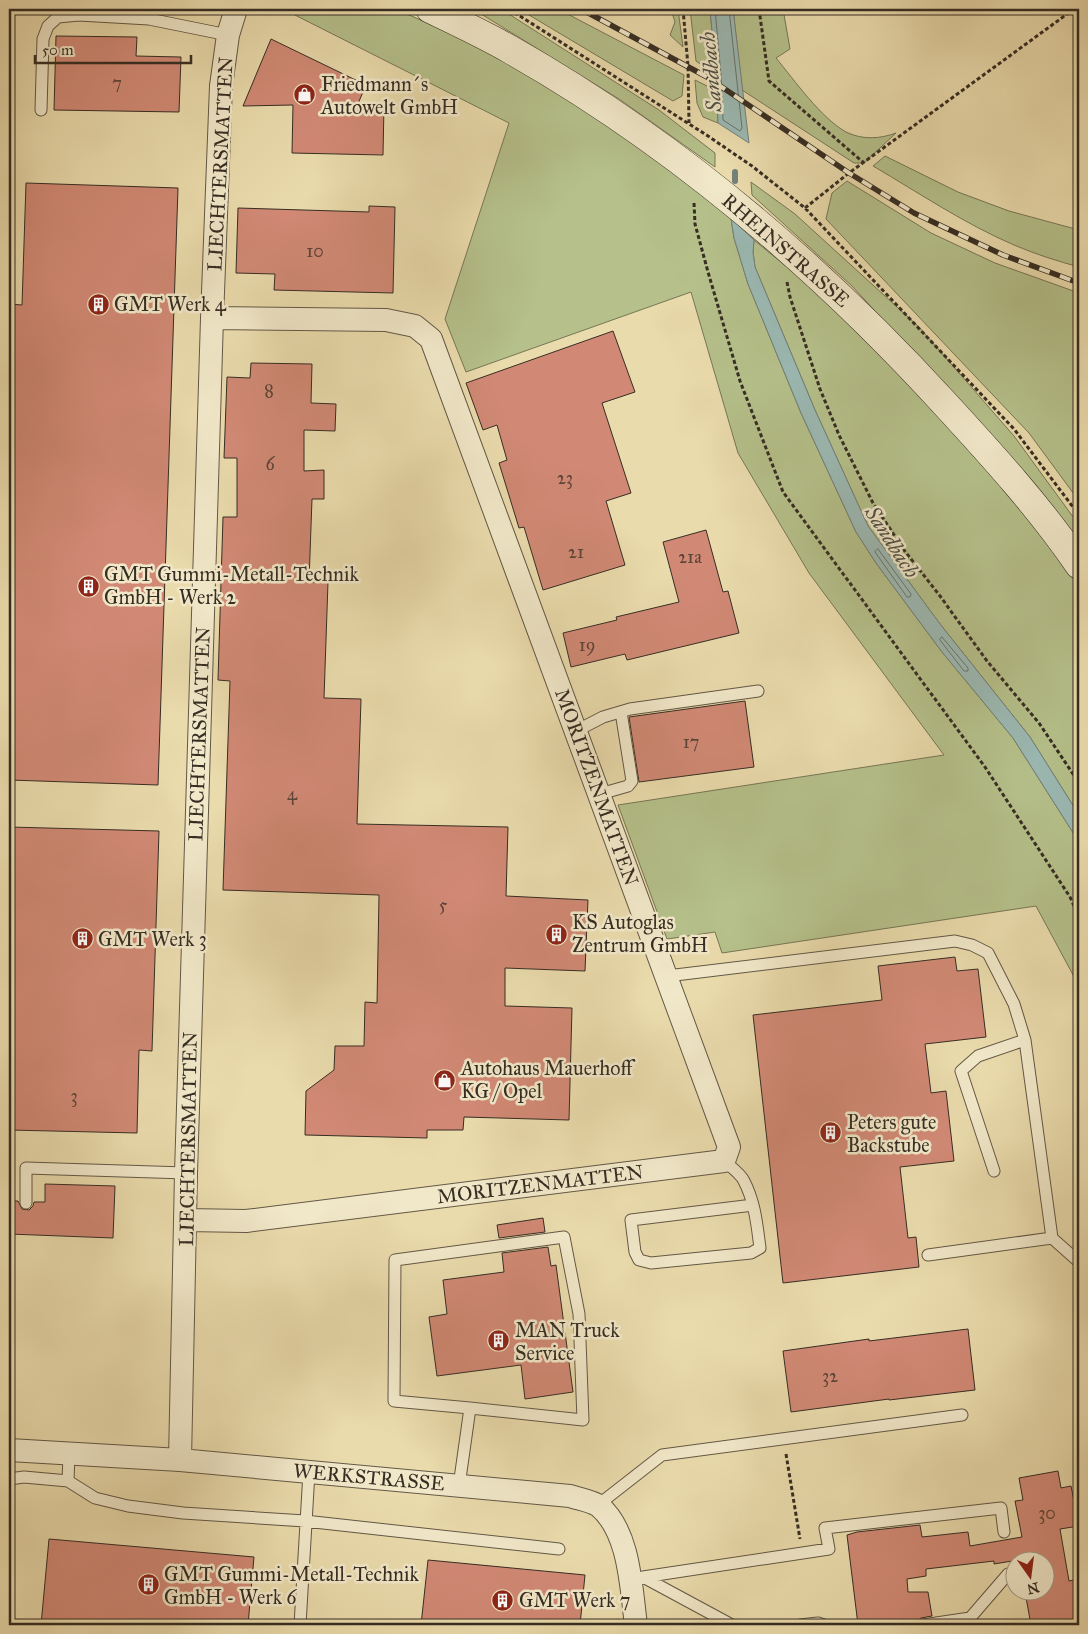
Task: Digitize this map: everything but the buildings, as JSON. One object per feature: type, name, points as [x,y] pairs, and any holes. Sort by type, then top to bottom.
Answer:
[{"type":"street","name":"LIECHTERSMATTEN","points":[[180,1460],[186,1173],[212,318],[221,86],[228,35],[236,9]]},
{"type":"street","name":"RHEINSTRASSE","points":[[430,9],[511,50],[598,103],[700,177],[793,253],[897,351],[996,460],[1079,565]]},
{"type":"street","name":"MORITZENMATTEN","points":[[186,1220],[246,1221],[724,1161],[729,1147],[431,339],[415,326],[386,320],[212,318]]},
{"type":"street","name":"WERKSTRASSE","points":[[9,1450],[180,1460],[570,1496],[598,1505]]},
{"type":"street","points":[[598,1505],[614,1523],[636,1579],[636,1625]]},
{"type":"lane","points":[[41,110],[43,39],[48,26],[58,17],[79,15],[149,19],[228,35]]},
{"type":"lane","points":[[576,731],[602,718],[621,712],[758,691]]},
{"type":"lane","points":[[600,794],[628,786],[632,781],[621,712]]},
{"type":"lane","points":[[667,976],[954,941],[972,944],[988,954],[1014,1004],[1025,1040],[1052,1238],[1079,1262]]},
{"type":"lane","points":[[994,1171],[961,1071],[978,1056],[1025,1040]]},
{"type":"lane","points":[[724,1161],[744,1180],[757,1218],[760,1248],[750,1253],[651,1263],[639,1260],[635,1252],[631,1220],[752,1205]]},
{"type":"lane","points":[[26,1203],[26,1168],[186,1173]]},
{"type":"lane","points":[[564,1237],[579,1314],[583,1420],[470,1408],[394,1401],[395,1260],[564,1237]]},
{"type":"lane","points":[[928,1256],[1052,1238]]},
{"type":"lane","points":[[460,1486],[470,1408]]},
{"type":"lane","points":[[598,1505],[662,1455],[962,1415]]},
{"type":"lane","points":[[68,1481],[69,1454]]},
{"type":"lane","points":[[300,1625],[309,1472]]},
{"type":"lane","points":[[9,1479],[24,1478],[68,1481],[95,1498],[128,1506],[183,1513],[305,1520],[559,1549]]},
{"type":"lane","points":[[636,1579],[829,1549],[825,1528],[1001,1508],[1004,1532]]},
{"type":"lane","points":[[923,1625],[970,1618],[1006,1576]]},
{"type":"lane","points":[[636,1579],[732,1625]]},
{"type":"lane","points":[[800,1625],[824,1625]]},
{"type":"path","points":[[509,9],[688,122],[752,166],[806,208],[1014,429],[1079,515]]},
{"type":"path","points":[[683,9],[688,66],[688,122]]},
{"type":"path","points":[[758,9],[769,81],[864,163]]},
{"type":"path","points":[[806,208],[864,163],[1074,9]]},
{"type":"path","points":[[700,177],[696,224],[708,272],[740,381],[783,492],[985,767],[1070,897],[1079,918]]},
{"type":"path","points":[[793,253],[785,271],[790,297],[820,390],[839,435],[873,504],[904,550],[987,661],[1039,723],[1079,784]]},
{"type":"path","points":[[783,1439],[803,1553]]},
{"type":"green space","points":[[283,9],[396,9],[491,52],[552,86],[686,178],[731,218],[734,238],[748,284],[801,413],[856,532],[876,563],[942,652],[1013,738],[1079,842],[1079,986],[1036,906],[722,953],[715,932],[667,939],[618,805],[944,755],[809,573],[738,453],[691,292],[466,372],[445,319],[509,123]]},
{"type":"green space","points":[[473,9],[501,9],[659,110],[715,153],[715,167],[619,99]]},
{"type":"green space","points":[[519,9],[558,9],[684,75],[682,96],[673,101]]},
{"type":"green space","points":[[671,9],[678,9],[683,47],[670,35],[675,22]]},
{"type":"green space","points":[[690,9],[710,9],[716,75],[696,61]]},
{"type":"green space","points":[[733,9],[783,9],[790,49],[776,58],[827,118],[852,135],[871,138],[896,133],[864,163],[854,163],[742,90]]},
{"type":"green space","points":[[695,80],[717,91],[718,123],[703,117],[697,103]]},
{"type":"green space","points":[[885,156],[958,192],[1009,211],[1079,230],[1079,267],[1022,248],[960,218],[873,166]]},
{"type":"green space","points":[[847,181],[931,233],[995,263],[1079,293],[1079,501],[1029,433],[826,219],[832,193]]},
{"type":"green space","points":[[751,182],[795,214],[919,327],[1014,436],[1079,525],[1079,542],[1035,484],[852,286],[752,195]]},
{"type":"green space","points":[[754,240],[847,316],[1029,515],[1079,585],[1079,815],[1030,737],[940,624],[868,526],[815,410],[755,267]]},
{"type":"water","points":[[710,9],[733,9],[749,143],[718,123]]},
{"type":"water","points":[[731,218],[754,240],[755,267],[815,410],[868,526],[940,624],[1030,737],[1079,815],[1079,842],[1013,738],[942,652],[876,563],[856,532],[801,413],[748,284],[734,238]]},
{"type":"waterway","name":"Sandbach","points":[[735,172],[735,181]]},
{"type":"railway","points":[[581,9],[707,77],[849,173],[914,213],[1003,255],[1079,283]]},
{"type":"place","name":"Friedmann´s Autowelt GmbH","points":[[305,95]]},
{"type":"place","name":"GMT Werk 4","points":[[98,304]]},
{"type":"place","name":"GMT Gummi-Metall-Technik GmbH - Werk 2","points":[[88,586]]},
{"type":"place","name":"KS Autoglas Zentrum GmbH","points":[[556,934]]},
{"type":"place","name":"GMT Werk 3","points":[[82,939]]},
{"type":"place","name":"Autohaus Mauerhoff KG / Opel","points":[[445,1080]]},
{"type":"place","name":"Peters gute Backstube","points":[[831,1133]]},
{"type":"place","name":"MAN Truck Service","points":[[499,1341]]},
{"type":"place","name":"GMT Gummi-Metall-Technik GmbH - Werk 6","points":[[148,1585]]},
{"type":"place","name":"GMT Werk 7","points":[[503,1600]]}]
